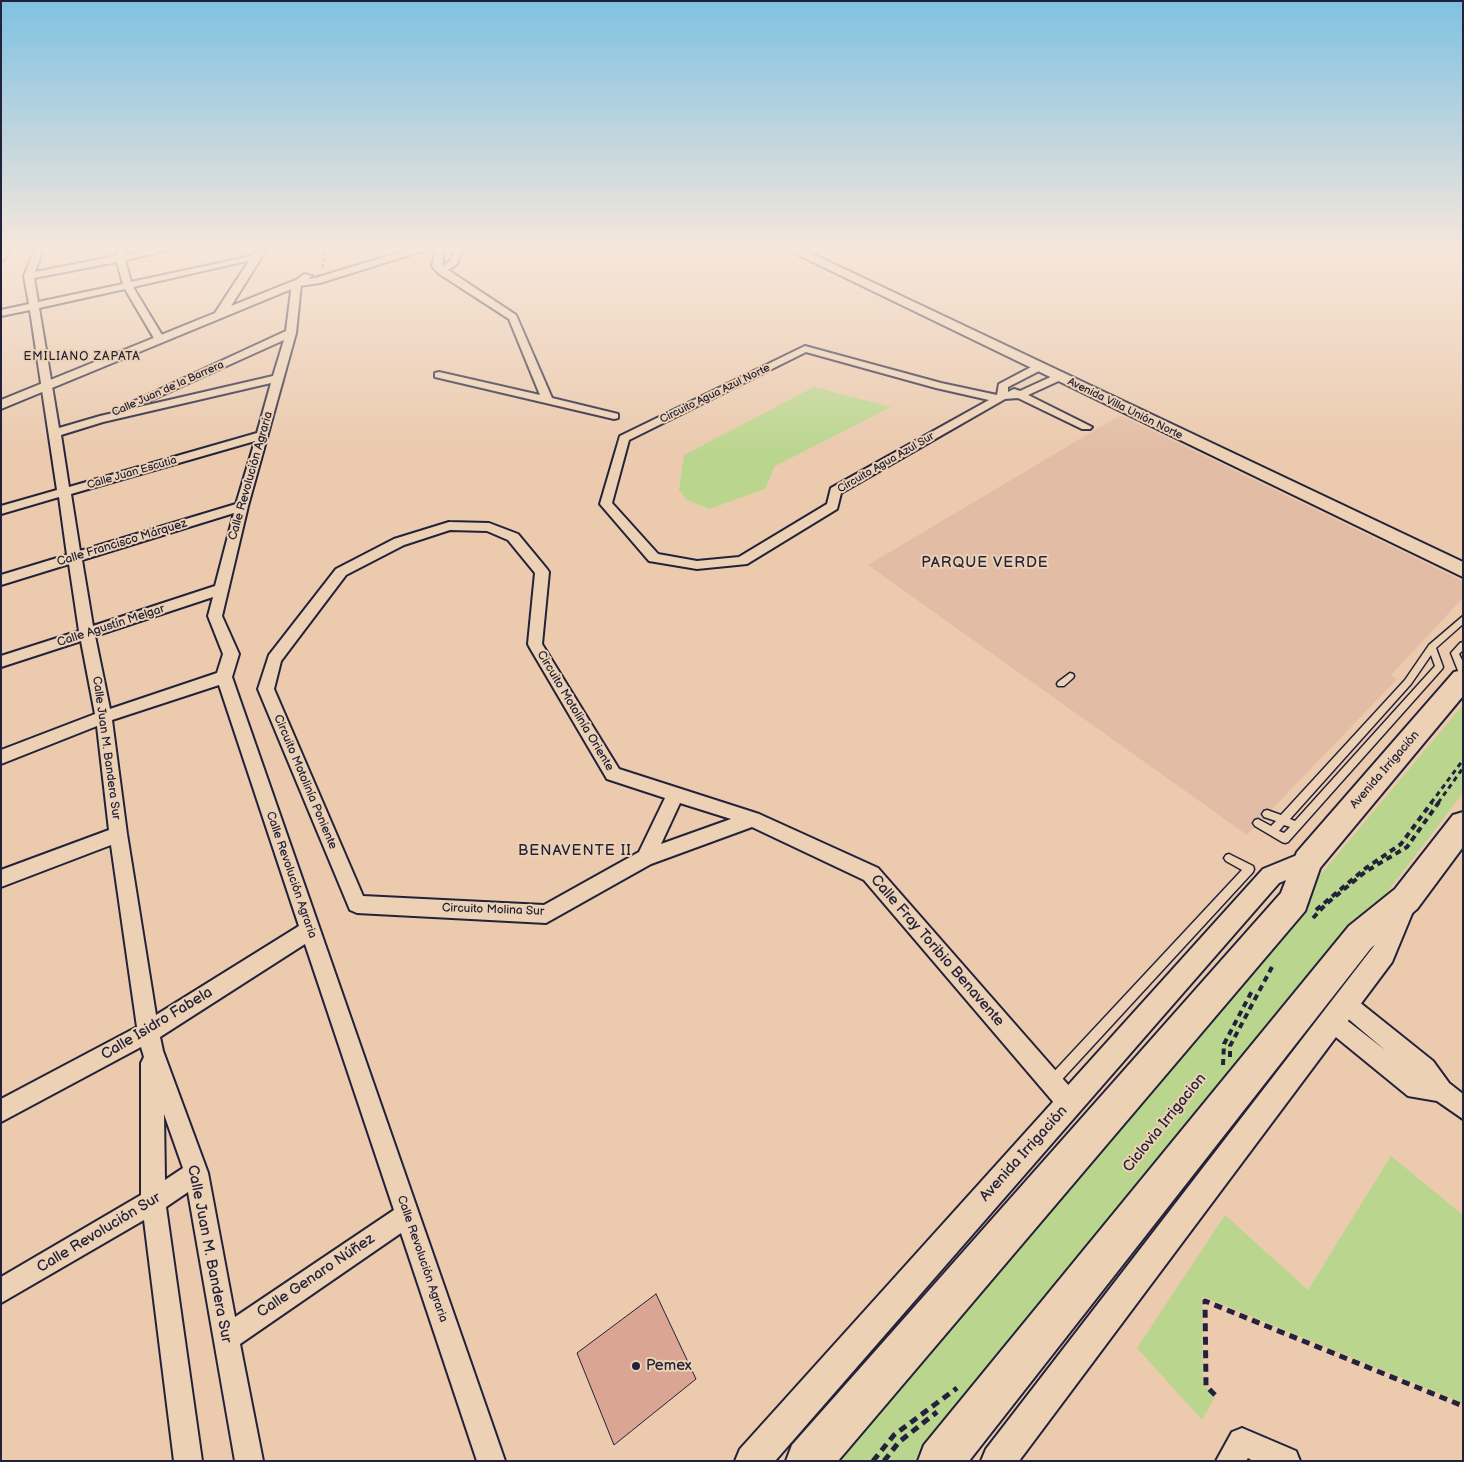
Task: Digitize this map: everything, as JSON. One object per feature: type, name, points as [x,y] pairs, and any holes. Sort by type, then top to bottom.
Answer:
[{"type":"main road","name":"Avenida Villa Unión Norte","points":[[930,315],[1463,570]]},
{"type":"main road","name":"Avenida Irrigación","points":[[808,1461],[1294,901],[1307,861],[1463,679]]},
{"type":"main road","points":[[940,1461],[1360,937],[1406,900],[1463,824]]},
{"type":"street","name":"Calle Juan M. Bandera Sur","points":[[36,315],[87,634],[104,717],[118,834],[150,1042],[153,1201],[188,1461]]},
{"type":"street","points":[[145,315],[160,340]]},
{"type":"street","name":"Calle Revolución Agraria","points":[[295,315],[279,378],[242,506],[215,616],[231,654],[224,677],[491,1461]]},
{"type":"street","points":[[509,315],[512,317],[547,400]]},
{"type":"street","points":[[1,405],[218,316]]},
{"type":"street","name":"Calle Juan de la Barrera","points":[[100,419],[291,333]]},
{"type":"street","points":[[806,349],[940,386],[1019,395],[1086,427]]},
{"type":"street","name":"Circuito Agua Azul Norte","points":[[624,438],[806,349]]},
{"type":"street","name":"Circuito Agua Azul Sur","points":[[624,438],[606,504],[654,558],[697,565],[742,561],[833,506],[835,490],[977,411],[1038,367]]},
{"type":"street","points":[[439,375],[614,416]]},
{"type":"street","points":[[1019,395],[1059,377]]},
{"type":"street","name":"Calle Juan de la Barrera","points":[[55,434],[100,419],[279,378]]},
{"type":"street","points":[[940,386],[977,411]]},
{"type":"street","name":"Calle Juan Escutia","points":[[1,510],[263,434]]},
{"type":"street","name":"Calle Francisco Márquez","points":[[1,580],[242,506]]},
{"type":"street","name":"Circuito Motolinía Oriente","points":[[274,659],[341,572],[399,542],[449,526],[489,527],[513,537],[542,572],[535,644],[612,774],[753,819]]},
{"type":"street","name":"Calle Agustín Melgar","points":[[1,662],[221,589]]},
{"type":"street","name":"Circuito Motolinía Poniente","points":[[274,659],[266,689],[357,904]]},
{"type":"street","points":[[1,757],[104,717],[224,677]]},
{"type":"street","points":[[645,858],[676,794]]},
{"type":"street","name":"Circuito Molina Sur","points":[[357,904],[546,914],[645,858],[753,819]]},
{"type":"street","name":"Calle Fray Toribio Benavente","points":[[753,819],[871,874],[1069,1103]]},
{"type":"street","points":[[1,879],[118,834]]},
{"type":"street","name":"Avenida Irrigación","points":[[752,1461],[1271,876],[1307,861]]},
{"type":"street","points":[[998,1461],[1383,954],[1406,900]]},
{"type":"street","name":"Calle Isidro Fabela","points":[[1,1111],[150,1042],[310,930]]},
{"type":"street","points":[[1340,1013],[1416,1088],[1441,1091],[1463,1108]]},
{"type":"street","name":"Calle Juan M. Bandera Sur","points":[[150,1042],[196,1173],[249,1461]]},
{"type":"street","name":"Calle Revolución Sur","points":[[1,1292],[153,1201],[196,1173]]},
{"type":"street","name":"Calle Genaro Núñez","points":[[226,1338],[407,1215]]},
{"type":"street","points":[[1230,1461],[1242,1442],[1286,1461]]},
{"type":"lane","points":[[1272,832],[1408,682],[1432,647],[1463,619]]},
{"type":"lane","points":[[1463,645],[1455,653],[1463,673]]},
{"type":"lane","points":[[1258,823],[1285,839],[1298,826],[1439,667],[1432,647]]},
{"type":"lane","points":[[1061,684],[1070,676]]},
{"type":"lane","points":[[1267,814],[1298,826]]},
{"type":"lane","points":[[1052,1082],[1249,869],[1229,858]]},
{"type":"path","points":[[1305,923],[1324,902],[1366,868],[1401,844],[1463,760]]},
{"type":"path","name":"Ciclovia Irrigacion","points":[[1223,1072],[1224,1044],[1266,965],[1273,958]]},
{"type":"path","points":[[1215,1395],[1206,1386],[1205,1301],[1463,1406]]},
{"type":"path","points":[[873,1461],[894,1435],[959,1386]]},
{"type":"shaded area","points":[[1122,416],[1463,581],[1463,598],[1391,675],[1397,679],[1247,835],[868,565],[1117,417]]},
{"type":"green space","points":[[814,387],[891,407],[775,466],[765,489],[709,509],[687,500],[679,490],[684,455]]},
{"type":"green space","points":[[1463,705],[1463,793],[1274,1040],[925,1461],[828,1461]]},
{"type":"green space","points":[[1391,1156],[1463,1215],[1463,1403],[1202,1296],[1203,1384],[1215,1397],[1202,1420],[1137,1348],[1225,1215],[1308,1290]]},
{"type":"building","name":"Pemex","points":[[656,1294],[696,1379],[614,1445],[577,1353]]},
{"type":"place","name":"Pemex","points":[[636,1366]]},
{"type":"district","name":"EMILIANO ZAPATA","points":[[82,357]]},
{"type":"district","name":"PARQUE VERDE","points":[[985,563]]},
{"type":"district","name":"BENAVENTE II","points":[[575,851]]}]
